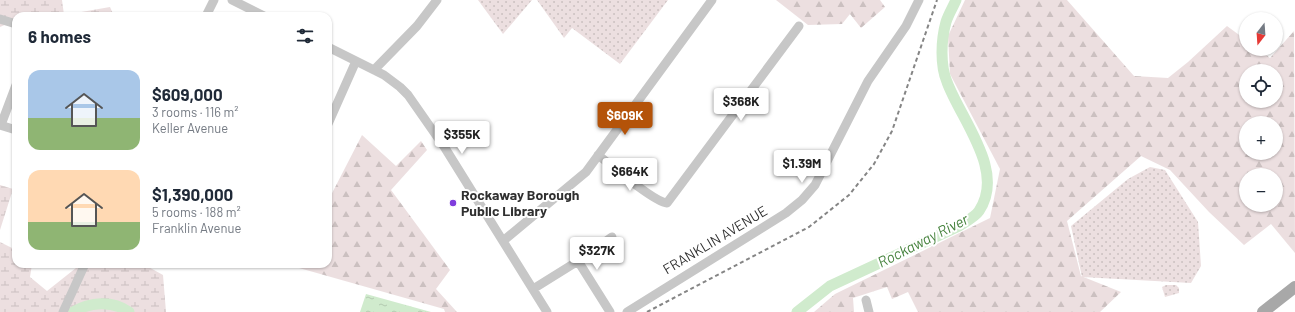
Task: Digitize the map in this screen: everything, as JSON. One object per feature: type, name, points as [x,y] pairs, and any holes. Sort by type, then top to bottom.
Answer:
[{"type":"main road","points":[[1263,312],[1295,287]]},
{"type":"street","points":[[208,12],[214,0]]},
{"type":"street","points":[[232,0],[256,12]]},
{"type":"street","points":[[374,70],[417,26],[437,0]]},
{"type":"street","points":[[503,241],[586,172],[712,0]]},
{"type":"street","name":"FRANKLIN AVENUE","points":[[627,312],[786,213],[802,200],[822,172],[868,80],[906,26],[919,0]]},
{"type":"street","points":[[0,19],[12,23]]},
{"type":"street","points":[[598,155],[646,191],[662,202],[667,203],[798,26]]},
{"type":"street","points":[[332,49],[394,82],[408,95],[445,148],[547,312]]},
{"type":"street","points":[[332,115],[356,61]]},
{"type":"street","points":[[12,96],[1,125],[12,129]]},
{"type":"street","points":[[533,289],[578,261],[612,236]]},
{"type":"street","points":[[578,261],[610,312]]},
{"type":"street","points":[[63,312],[83,268]]},
{"type":"street","points":[[866,300],[869,312]]},
{"type":"green space","points":[[0,0],[62,0],[64,12],[12,12],[12,22],[0,27]]},
{"type":"green space","points":[[478,0],[532,0],[503,34]]},
{"type":"green space","points":[[537,0],[668,0],[620,64],[572,28],[564,38]]},
{"type":"green space","points":[[776,0],[880,0],[885,7],[861,28],[850,14],[842,24],[808,25]]},
{"type":"green space","points":[[965,0],[1067,0],[1134,76],[1168,78],[1188,62],[1227,26],[1239,35],[1239,56],[1267,56],[1270,58],[1272,56],[1283,56],[1283,43],[1294,31],[1295,253],[1271,224],[1244,245],[1209,212],[1170,170],[1141,156],[1067,221],[1081,276],[1121,292],[1100,312],[918,312],[908,292],[892,299],[887,287],[853,298],[854,312],[814,312],[835,294],[990,218],[1000,169],[950,74],[948,36]]},
{"type":"green space","points":[[110,7],[112,12],[81,12]]},
{"type":"green space","points":[[362,135],[396,166],[421,141],[427,150],[391,190],[450,270],[436,289],[457,312],[445,312],[444,309],[299,268],[332,268],[332,193]]},
{"type":"green space","points":[[1150,167],[1165,170],[1198,222],[1201,266],[1191,283],[1082,277],[1071,226],[1128,179]]},
{"type":"green space","points":[[0,185],[12,189],[12,192],[0,230]]},
{"type":"green space","points":[[0,242],[12,248],[12,268],[31,268],[30,277],[47,291],[76,268],[150,268],[163,275],[166,312],[0,312]]},
{"type":"green space","points":[[1166,285],[1176,285],[1179,288],[1179,293],[1165,297],[1162,287]]},
{"type":"water","points":[[366,294],[431,312],[360,312]]},
{"type":"waterway","name":"Rockaway River","points":[[797,312],[830,286],[959,226],[979,211],[986,196],[987,179],[984,163],[978,146],[947,82],[942,60],[944,29],[956,0]]},
{"type":"waterway","name":"Rockaway River","points":[[73,312],[94,304],[108,304],[122,308],[129,312]]},
{"type":"railway","points":[[647,312],[809,227],[849,195],[874,164],[892,131],[937,0]]},
{"type":"place","name":"Rockaway Borough Public Library","points":[[453,203]]}]
